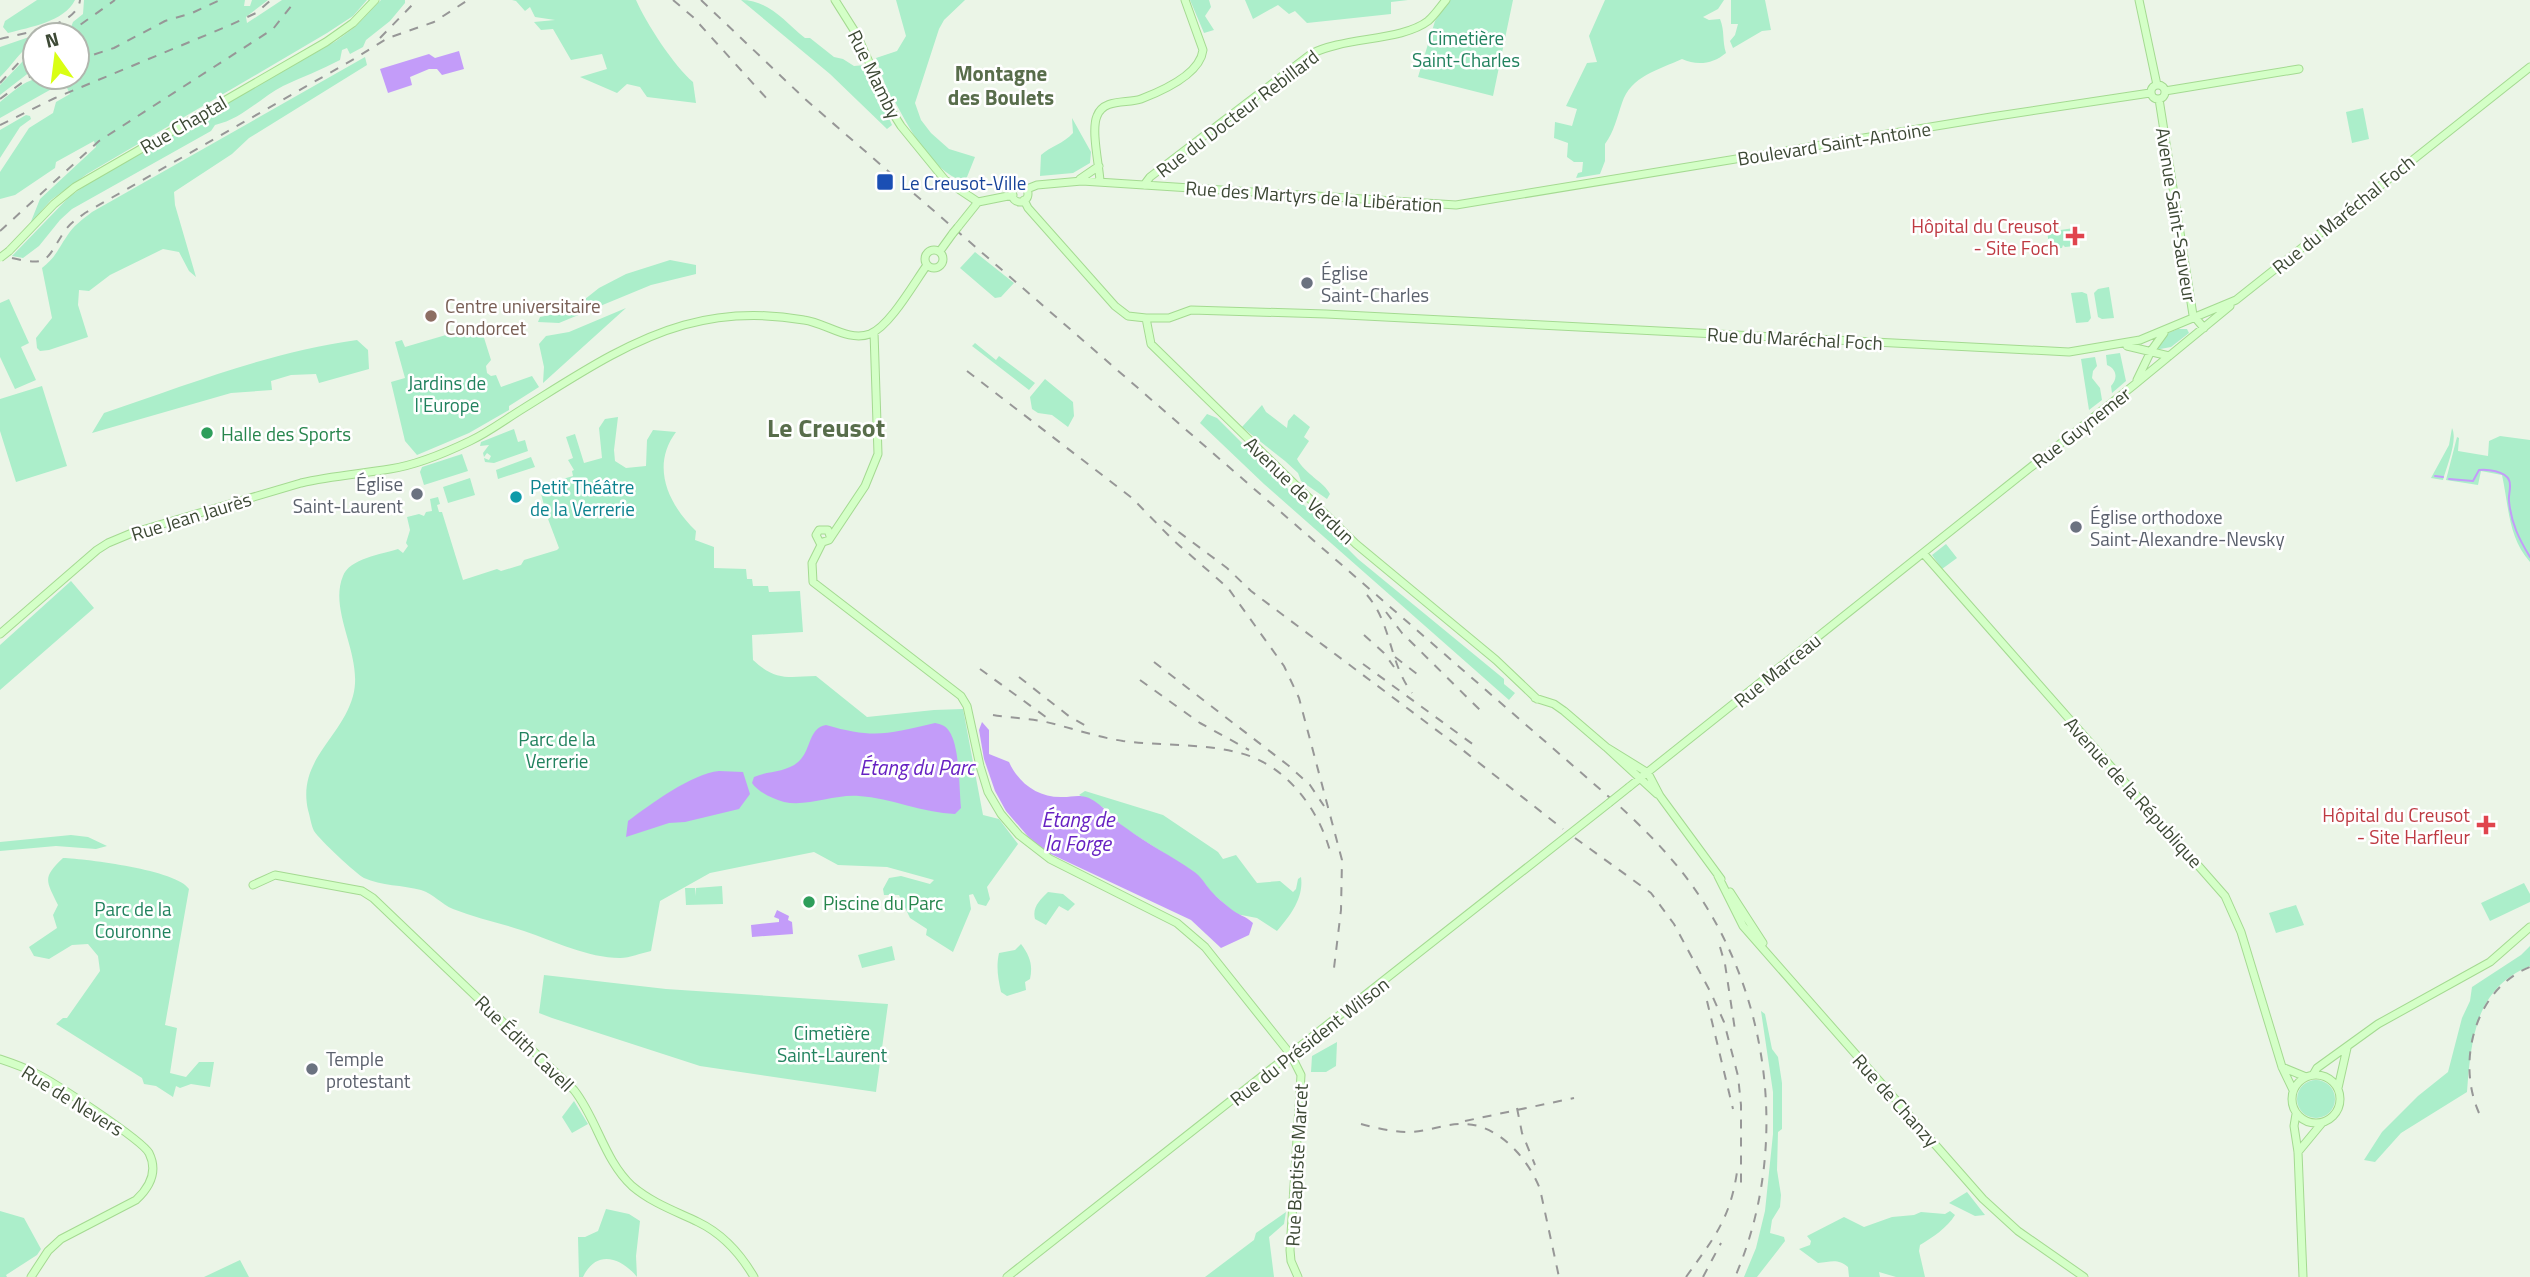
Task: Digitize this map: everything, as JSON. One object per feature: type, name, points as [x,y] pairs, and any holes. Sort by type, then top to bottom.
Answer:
[{"type":"main road","name":"Rue Chaptal","points":[[0,258],[75,187],[326,42],[353,23],[375,0]]},
{"type":"main road","name":"Rue Mamby","points":[[835,0],[857,35],[889,107],[901,126],[945,180],[978,202]]},
{"type":"main road","points":[[1100,181],[1096,123],[1101,109],[1109,104],[1140,99],[1188,75],[1199,64],[1203,50],[1185,0]]},
{"type":"main road","name":"Rue du Docteur Rebillard","points":[[1144,185],[1150,177],[1311,54],[1327,47],[1419,27],[1429,20],[1446,0]]},
{"type":"main road","points":[[2139,0],[2157,85]]},
{"type":"main road","name":"Rue du Maréchal Foch","points":[[1024,200],[1028,208],[1115,306],[1128,316],[1169,318],[1191,310],[1450,319],[2069,352],[2140,340],[2236,300],[2530,67]]},
{"type":"main road","points":[[2165,91],[2299,69]]},
{"type":"main road","points":[[2157,85],[2162,86],[2165,91],[2159,99],[2150,93],[2152,87],[2157,85]]},
{"type":"main road","name":"Boulevard Saint-Antoine","points":[[1517,195],[2150,93]]},
{"type":"main road","name":"Avenue Saint-Sauveur","points":[[2159,99],[2195,319],[2204,328]]},
{"type":"main road","points":[[1076,181],[1100,166]]},
{"type":"main road","name":"Rue des Martyrs de la Libération","points":[[1027,189],[1037,185],[1100,181],[1456,205],[1517,195]]},
{"type":"main road","points":[[1017,187],[1027,189],[1028,194],[1024,200],[1017,201],[1013,195],[1017,187]]},
{"type":"main road","points":[[941,249],[944,258],[940,266],[935,268],[928,265],[925,258],[927,253],[941,249],[978,202],[1013,195]]},
{"type":"main road","points":[[928,265],[889,317],[874,332],[879,440],[877,462],[866,486],[828,533],[827,542],[822,543],[812,563],[813,582],[964,700],[983,779],[1001,814],[1018,835],[1050,859],[1177,923],[1205,947],[1291,1055]]},
{"type":"main road","name":"Rue Guynemer","points":[[1923,553],[2236,300]]},
{"type":"main road","name":"Rue Jean Jaurès","points":[[0,634],[107,543],[155,525],[301,483],[414,463],[473,439],[613,355],[659,333],[698,321],[744,315],[803,319],[859,336],[874,332]]},
{"type":"main road","name":"Avenue de Verdun","points":[[1146,318],[1151,344],[1356,544],[1528,694],[1554,704],[1640,779]]},
{"type":"main road","points":[[2134,385],[2151,351],[2167,330]]},
{"type":"main road","points":[[2116,345],[2169,356]]},
{"type":"main road","points":[[822,543],[817,539],[816,533],[819,530],[828,533]]},
{"type":"main road","name":"Rue Marceau","points":[[1629,787],[1923,553]]},
{"type":"main road","name":"Avenue de la République","points":[[1923,553],[2212,881],[2231,906],[2282,1067],[2293,1090]]},
{"type":"main road","name":"Avenue de Verdun","points":[[1606,747],[1648,772]]},
{"type":"main road","name":"Rue de Chanzy","points":[[1648,772],[1660,796],[1718,876],[1777,965],[1983,1199],[2018,1231],[2084,1277]]},
{"type":"main road","name":"Rue de Chanzy","points":[[1640,779],[1660,796]]},
{"type":"main road","name":"Rue du Président Wilson","points":[[1007,1277],[1629,787]]},
{"type":"main road","name":"Rue Édith Cavell","points":[[253,885],[275,875],[362,891],[373,898],[574,1090],[590,1113],[617,1168],[632,1186],[659,1204],[712,1230],[735,1249],[754,1277]]},
{"type":"main road","points":[[2303,1277],[2298,1152],[2294,1126],[2296,1114],[2291,1102],[2293,1090],[2317,1068],[2378,1024],[2490,962],[2530,927]]},
{"type":"main road","points":[[2298,1152],[2322,1123],[2337,1111],[2340,1096],[2338,1088],[2347,1048]]},
{"type":"main road","name":"Rue Baptiste Marcet","points":[[1291,1055],[1301,1075],[1290,1250],[1291,1261],[1298,1277]]},
{"type":"main road","name":"Rue de Nevers","points":[[0,1059],[37,1073],[144,1145],[153,1165],[153,1178],[142,1194],[61,1239],[48,1251],[31,1277]]},
{"type":"main road","points":[[2282,1067],[2310,1076],[2328,1078],[2338,1088]]},
{"type":"main road","points":[[2296,1114],[2308,1122],[2322,1123]]},
{"type":"green space","points":[[37,0],[75,0],[55,19],[21,21],[21,30],[8,33],[3,27],[5,21]]},
{"type":"green space","points":[[84,0],[245,0],[244,6],[250,6],[252,0],[268,0],[246,17],[247,23],[282,0],[367,0],[353,16],[327,33],[87,174],[51,200],[30,224],[40,199],[96,147],[94,141],[56,162],[55,168],[15,195],[0,199],[0,172],[29,128],[53,113],[56,102],[70,94],[68,91],[91,91],[91,21],[74,21],[83,14]]},
{"type":"green space","points":[[381,0],[405,0],[405,3],[390,21],[366,40],[363,47],[350,54],[347,48],[342,50],[340,60],[283,86],[242,113],[215,125],[211,131],[72,209],[39,246],[23,258],[12,256],[69,197],[93,180],[336,41],[355,27]]},
{"type":"green space","points":[[512,0],[636,0],[661,44],[693,82],[696,103],[647,97],[640,87],[627,84],[617,93],[580,77],[607,69],[602,54],[571,60],[553,29],[541,30],[534,22],[555,20],[535,17],[530,7],[525,11]]},
{"type":"green space","points":[[741,0],[768,8],[834,57],[854,66],[865,65],[892,125],[887,129],[830,74]]},
{"type":"green space","points":[[896,0],[965,0],[944,20],[939,29],[915,103],[921,120],[931,133],[949,149],[975,157],[963,181],[951,176],[931,158],[913,134],[893,98],[889,96],[876,58],[897,51],[906,36]]},
{"type":"green space","points":[[1190,0],[1209,0],[1211,7],[1205,16],[1214,30],[1204,33]]},
{"type":"green space","points":[[1245,0],[1408,0],[1391,2],[1391,14],[1307,23],[1295,11],[1289,14],[1278,5],[1253,19]]},
{"type":"green space","name":"Cimetière Saint-Charles","points":[[1449,0],[1513,0],[1493,96],[1418,77],[1435,21]]},
{"type":"green space","points":[[1605,0],[1724,0],[1718,9],[1703,17],[1709,20],[1720,19],[1726,53],[1705,63],[1682,59],[1639,80],[1626,94],[1622,103],[1605,144],[1605,161],[1600,174],[1576,178],[1578,173],[1582,172],[1583,162],[1574,162],[1567,157],[1568,143],[1554,138],[1555,122],[1572,126],[1577,109],[1566,106],[1587,63],[1597,62],[1589,36]]},
{"type":"green space","points":[[1731,0],[1765,0],[1771,30],[1762,31],[1733,48],[1730,41],[1738,24],[1731,24]]},
{"type":"green space","points":[[21,40],[21,54],[0,77],[0,47]]},
{"type":"green space","points":[[365,57],[367,65],[249,138],[232,154],[174,192],[175,205],[196,277],[189,271],[179,252],[163,249],[110,275],[89,291],[79,290],[78,305],[88,337],[49,350],[40,351],[37,348],[36,338],[52,318],[42,268],[78,223],[92,212]]},
{"type":"green space","points":[[21,63],[21,79],[0,95],[0,85]]},
{"type":"green space","points":[[20,86],[21,91],[48,91],[0,118],[0,102]]},
{"type":"green space","points":[[2363,108],[2369,139],[2352,143],[2346,112]]},
{"type":"green space","points":[[26,115],[31,119],[20,127],[0,158],[0,130]]},
{"type":"green space","points":[[1072,118],[1091,152],[1090,163],[1073,173],[1040,176],[1041,155],[1073,133]]},
{"type":"green space","points":[[2074,228],[2075,246],[2063,245],[2062,248],[2050,249],[2047,232]]},
{"type":"green space","points":[[975,252],[1014,283],[1001,297],[995,298],[960,268]]},
{"type":"green space","points":[[670,260],[696,265],[696,274],[651,285],[559,323],[538,322],[540,317],[570,311],[599,288],[626,274]]},
{"type":"green space","points":[[2109,287],[2114,318],[2102,319],[2098,317],[2094,293],[2098,289]]},
{"type":"green space","points":[[2071,293],[2087,294],[2091,318],[2088,322],[2076,323]]},
{"type":"green space","points":[[9,299],[29,343],[21,347],[36,380],[15,389],[0,357],[0,303]]},
{"type":"green space","points":[[626,308],[543,383],[544,367],[539,344],[546,336],[569,332]]},
{"type":"green space","name":"Jardins de l'Europe","points":[[480,325],[491,360],[486,366],[487,373],[496,375],[501,387],[532,376],[539,387],[509,406],[509,410],[469,433],[417,455],[405,441],[391,382],[405,378],[395,342],[402,340],[405,347]]},
{"type":"green space","points":[[2187,329],[2189,333],[2171,347],[2155,350],[2166,334]]},
{"type":"green space","points":[[357,340],[368,350],[369,369],[319,383],[316,374],[291,375],[271,381],[272,390],[231,393],[92,433],[104,413],[260,361]]},
{"type":"green space","points":[[975,343],[996,360],[999,356],[1035,383],[1029,390],[972,346]]},
{"type":"green space","points":[[2120,353],[2126,381],[2112,393],[2115,374],[2107,365],[2106,355]]},
{"type":"green space","points":[[2095,357],[2097,366],[2092,378],[2100,388],[2102,400],[2089,410],[2081,359]]},
{"type":"green space","points":[[1045,379],[1073,402],[1074,416],[1068,427],[1052,415],[1038,413],[1032,409],[1030,397]]},
{"type":"green space","points":[[42,386],[67,466],[16,482],[0,431],[0,399]]},
{"type":"green space","points":[[1262,405],[1266,412],[1287,428],[1288,421],[1294,414],[1310,427],[1304,437],[1309,441],[1297,459],[1330,494],[1327,499],[1301,481],[1298,473],[1285,461],[1242,427]]},
{"type":"green space","points":[[1207,414],[1217,418],[1358,559],[1504,679],[1504,684],[1515,693],[1509,700],[1264,484],[1200,423]]},
{"type":"green space","name":"Parc de la Verrerie","points":[[618,417],[615,461],[626,468],[646,466],[647,440],[653,430],[676,432],[664,459],[666,485],[678,509],[696,531],[695,540],[714,547],[714,568],[746,569],[747,579],[752,579],[753,586],[768,586],[769,592],[800,591],[803,632],[752,635],[753,660],[761,667],[775,675],[816,676],[867,717],[963,709],[983,815],[999,819],[1018,844],[987,887],[990,899],[986,906],[978,904],[973,894],[969,895],[971,909],[953,952],[926,935],[927,929],[910,918],[899,895],[884,895],[883,889],[889,878],[901,876],[930,884],[934,880],[887,867],[838,865],[814,852],[710,873],[660,901],[651,951],[620,958],[583,952],[462,912],[421,890],[364,878],[314,831],[306,793],[309,777],[314,763],[347,711],[355,681],[340,604],[340,590],[346,570],[375,555],[398,549],[403,553],[408,546],[406,543],[410,530],[407,517],[419,514],[424,516],[426,512],[432,511],[430,499],[438,497],[439,512],[442,512],[463,580],[497,569],[501,571],[521,565],[524,560],[557,550],[559,548],[539,486],[573,476],[574,470],[568,460],[573,458],[566,437],[575,434],[584,463],[602,458],[599,428],[605,419]]},
{"type":"green space","points":[[2452,428],[2453,446],[2443,480],[2431,478],[2449,445]]},
{"type":"green space","points":[[514,429],[518,442],[525,440],[528,451],[494,463],[485,462],[484,458],[489,460],[491,456],[487,453],[484,457],[483,453],[489,445],[480,446],[481,442]]},
{"type":"green space","points":[[2500,436],[2530,440],[2530,562],[2513,532],[2502,475],[2481,471],[2478,485],[2446,480],[2457,437],[2458,451],[2488,456],[2489,441]]},
{"type":"green space","points":[[462,454],[468,471],[424,485],[420,472],[422,467]]},
{"type":"green space","points":[[531,457],[535,467],[498,479],[496,470]]},
{"type":"green space","points":[[470,478],[475,495],[448,503],[443,487]]},
{"type":"green space","points":[[1946,544],[1957,558],[1942,569],[1932,555]]},
{"type":"green space","points":[[71,581],[94,608],[0,690],[0,645]]},
{"type":"green space","points":[[1085,791],[1163,815],[1218,852],[1223,859],[1236,855],[1257,883],[1280,881],[1293,892],[1301,877],[1295,906],[1277,931],[1257,918],[1236,914],[1205,884],[1173,859],[1123,827],[1108,810],[1079,795]]},
{"type":"green space","points":[[71,835],[88,837],[107,846],[96,849],[56,846],[0,851],[0,842]]},
{"type":"green space","name":"Parc de la Couronne","points":[[63,858],[150,871],[181,882],[189,889],[165,1025],[177,1028],[170,1073],[186,1077],[199,1062],[214,1062],[210,1087],[191,1084],[180,1088],[176,1086],[173,1097],[156,1086],[144,1084],[142,1078],[56,1024],[67,1018],[100,971],[98,956],[88,944],[72,945],[49,959],[34,956],[29,947],[57,928],[53,915],[58,905],[48,880],[52,870]]},
{"type":"green space","points":[[2524,883],[2530,894],[2530,902],[2490,921],[2481,903]]},
{"type":"green space","points":[[722,886],[723,904],[686,905],[685,888],[695,888],[696,896],[696,888]]},
{"type":"green space","points":[[1048,892],[1063,894],[1075,904],[1068,911],[1059,906],[1046,925],[1035,919],[1034,915],[1037,904]]},
{"type":"green space","points":[[2296,905],[2304,925],[2276,933],[2269,913]]},
{"type":"green space","points":[[1021,944],[1030,961],[1030,979],[1025,982],[1026,990],[1007,996],[1001,992],[999,982],[999,953],[1015,950]]},
{"type":"green space","points":[[892,946],[895,960],[862,968],[858,955]]},
{"type":"green space","points":[[2530,946],[2530,966],[2498,988],[2479,1018],[2471,1053],[2467,1092],[2401,1133],[2375,1162],[2364,1160],[2382,1132],[2418,1096],[2448,1072],[2472,987],[2521,955]]},
{"type":"green space","name":"Cimetière Saint-Laurent","points":[[544,975],[666,989],[888,1004],[876,1092],[700,1066],[552,1018],[539,1013]]},
{"type":"green space","points":[[1761,1011],[1765,1014],[1772,1049],[1778,1057],[1782,1083],[1782,1129],[1778,1132],[1777,1170],[1781,1195],[1780,1207],[1772,1220],[1770,1233],[1784,1237],[1785,1241],[1757,1277],[1744,1277],[1756,1248],[1765,1211],[1773,1134],[1773,1092]]},
{"type":"green space","points":[[1337,1042],[1336,1066],[1326,1072],[1311,1072],[1312,1056]]},
{"type":"green space","points":[[2316,1080],[2330,1085],[2335,1099],[2330,1113],[2316,1118],[2302,1113],[2297,1099],[2302,1085]]},
{"type":"green space","points":[[574,1101],[588,1124],[572,1133],[562,1117]]},
{"type":"green space","points":[[1967,1192],[1985,1215],[1975,1216],[1949,1203]]},
{"type":"green space","points":[[606,1209],[629,1214],[640,1221],[636,1256],[637,1277],[624,1265],[602,1259],[588,1268],[583,1277],[579,1277],[578,1237],[598,1231]]},
{"type":"green space","points":[[0,1211],[24,1218],[41,1249],[37,1255],[6,1275],[7,1277],[0,1277]]},
{"type":"green space","points":[[1950,1211],[1955,1215],[1948,1224],[1920,1245],[1925,1277],[1896,1277],[1879,1272],[1880,1277],[1849,1277],[1848,1267],[1841,1262],[1818,1263],[1799,1249],[1810,1245],[1811,1241],[1807,1236],[1844,1217],[1864,1227],[1892,1217],[1921,1212],[1945,1214]]},
{"type":"green space","points":[[1286,1212],[1284,1224],[1269,1237],[1274,1277],[1205,1277],[1254,1240],[1256,1233]]},
{"type":"green space","points":[[240,1260],[249,1277],[204,1277]]},
{"type":"water","points":[[459,51],[464,69],[442,75],[437,69],[429,69],[410,77],[412,85],[388,93],[380,69],[429,54],[435,58]]},
{"type":"water","name":"Étang de la Forge","points":[[982,722],[989,730],[989,754],[1009,762],[1024,783],[1046,795],[1082,796],[1094,801],[1134,834],[1196,873],[1218,898],[1253,923],[1249,935],[1221,948],[1191,920],[1038,848],[1006,811],[995,791],[984,759],[979,730]]},
{"type":"water","name":"Étang du Parc","points":[[935,723],[948,729],[955,747],[961,808],[955,814],[859,796],[802,803],[784,802],[766,795],[752,783],[754,777],[796,764],[804,755],[816,730],[826,725],[857,732],[881,733]]},
{"type":"water","points":[[719,771],[743,772],[750,794],[739,809],[685,822],[669,823],[626,837],[628,821],[648,806],[696,778]]},
{"type":"water","points":[[777,910],[789,916],[793,934],[752,937],[751,925],[779,922],[779,919],[774,917]]},
{"type":"waterway","points":[[2449,479],[2473,481],[2479,470],[2496,471],[2507,477],[2510,482],[2509,501],[2514,524],[2530,557]]},
{"type":"waterway","points":[[2435,476],[2443,477]]},
{"type":"railway","points":[[0,39],[59,23],[77,9],[80,0]]},
{"type":"railway","points":[[86,21],[115,0]]},
{"type":"railway","points":[[91,55],[114,48],[165,21],[192,13],[220,0]]},
{"type":"railway","points":[[0,125],[55,98],[228,26],[256,13],[271,0]]},
{"type":"railway","points":[[0,231],[99,141],[273,29],[296,0]]},
{"type":"railway","points":[[12,258],[34,262],[46,259],[68,227],[85,213],[388,38],[434,22],[468,0]]},
{"type":"railway","points":[[673,0],[693,17],[768,100]]},
{"type":"railway","points":[[701,0],[805,99],[1616,803],[1674,863],[1695,889],[1727,945],[1745,991],[1758,1038],[1765,1086],[1766,1135],[1762,1183],[1751,1231],[1735,1277]]},
{"type":"railway","points":[[380,38],[416,1]]},
{"type":"railway","points":[[0,83],[21,60]]},
{"type":"railway","points":[[0,99],[21,83]]},
{"type":"railway","points":[[967,371],[1132,498],[1173,540],[1228,588],[1284,666],[1299,698],[1342,860],[1341,910],[1334,968]]},
{"type":"railway","points":[[1164,521],[1227,568],[1251,591],[1563,829]]},
{"type":"railway","points":[[1367,595],[1381,618],[1399,669],[1412,693]]},
{"type":"railway","points":[[1386,612],[1402,633],[1485,715]]},
{"type":"railway","points":[[1364,635],[1384,653],[1394,667]]},
{"type":"railway","points":[[1395,657],[1417,674]]},
{"type":"railway","points":[[1154,662],[1289,766],[1310,785],[1324,806]]},
{"type":"railway","points":[[1363,664],[1478,748]]},
{"type":"railway","points":[[980,669],[1050,720]]},
{"type":"railway","points":[[1019,677],[1070,717],[1090,728]]},
{"type":"railway","points":[[1140,680],[1200,723],[1249,750]]},
{"type":"railway","points":[[993,715],[1046,722],[1123,741],[1212,748],[1257,759],[1272,767],[1298,790],[1317,819],[1330,851]]},
{"type":"railway","points":[[1575,838],[1651,893],[1674,924],[1711,993],[1724,1022],[1738,1076],[1741,1105],[1741,1184]]},
{"type":"railway","points":[[1720,947],[1735,1030]]},
{"type":"railway","points":[[2479,1113],[2472,1093],[2470,1071],[2475,1029],[2496,992],[2511,977],[2530,967]]},
{"type":"railway","points":[[1707,1001],[1733,1109]]},
{"type":"railway","points":[[1465,1121],[1574,1098]]},
{"type":"railway","points":[[1517,1108],[1522,1133],[1535,1165]]},
{"type":"railway","points":[[1361,1124],[1408,1132],[1448,1125],[1475,1125],[1487,1129],[1510,1144],[1528,1166],[1540,1189],[1559,1277]]},
{"type":"railway","points":[[1686,1277],[1725,1216],[1737,1172]]},
{"type":"railway","points":[[1703,1277],[1721,1243]]},
{"type":"place","name":"Le Creusot-Ville","points":[[885,182]]},
{"type":"place","name":"Hôpital du Creusot - Site Foch","points":[[2075,236]]},
{"type":"place","name":"Église Saint-Charles","points":[[1307,283]]},
{"type":"place","name":"Centre universitaire Condorcet","points":[[431,316]]},
{"type":"place","name":"Halle des Sports","points":[[207,433]]},
{"type":"place","name":"Église Saint-Laurent","points":[[417,494]]},
{"type":"place","name":"Petit Théâtre de la Verrerie","points":[[516,497]]},
{"type":"place","name":"Église orthodoxe Saint-Alexandre-Nevsky","points":[[2076,527]]},
{"type":"place","name":"Hôpital du Creusot - Site Harfleur","points":[[2486,825]]},
{"type":"place","name":"Piscine du Parc","points":[[809,902]]},
{"type":"place","name":"Temple protestant","points":[[312,1069]]},
{"type":"district","name":"Montagne des Boulets","points":[[1001,85]]},
{"type":"district","name":"Le Creusot","points":[[826,427]]}]
